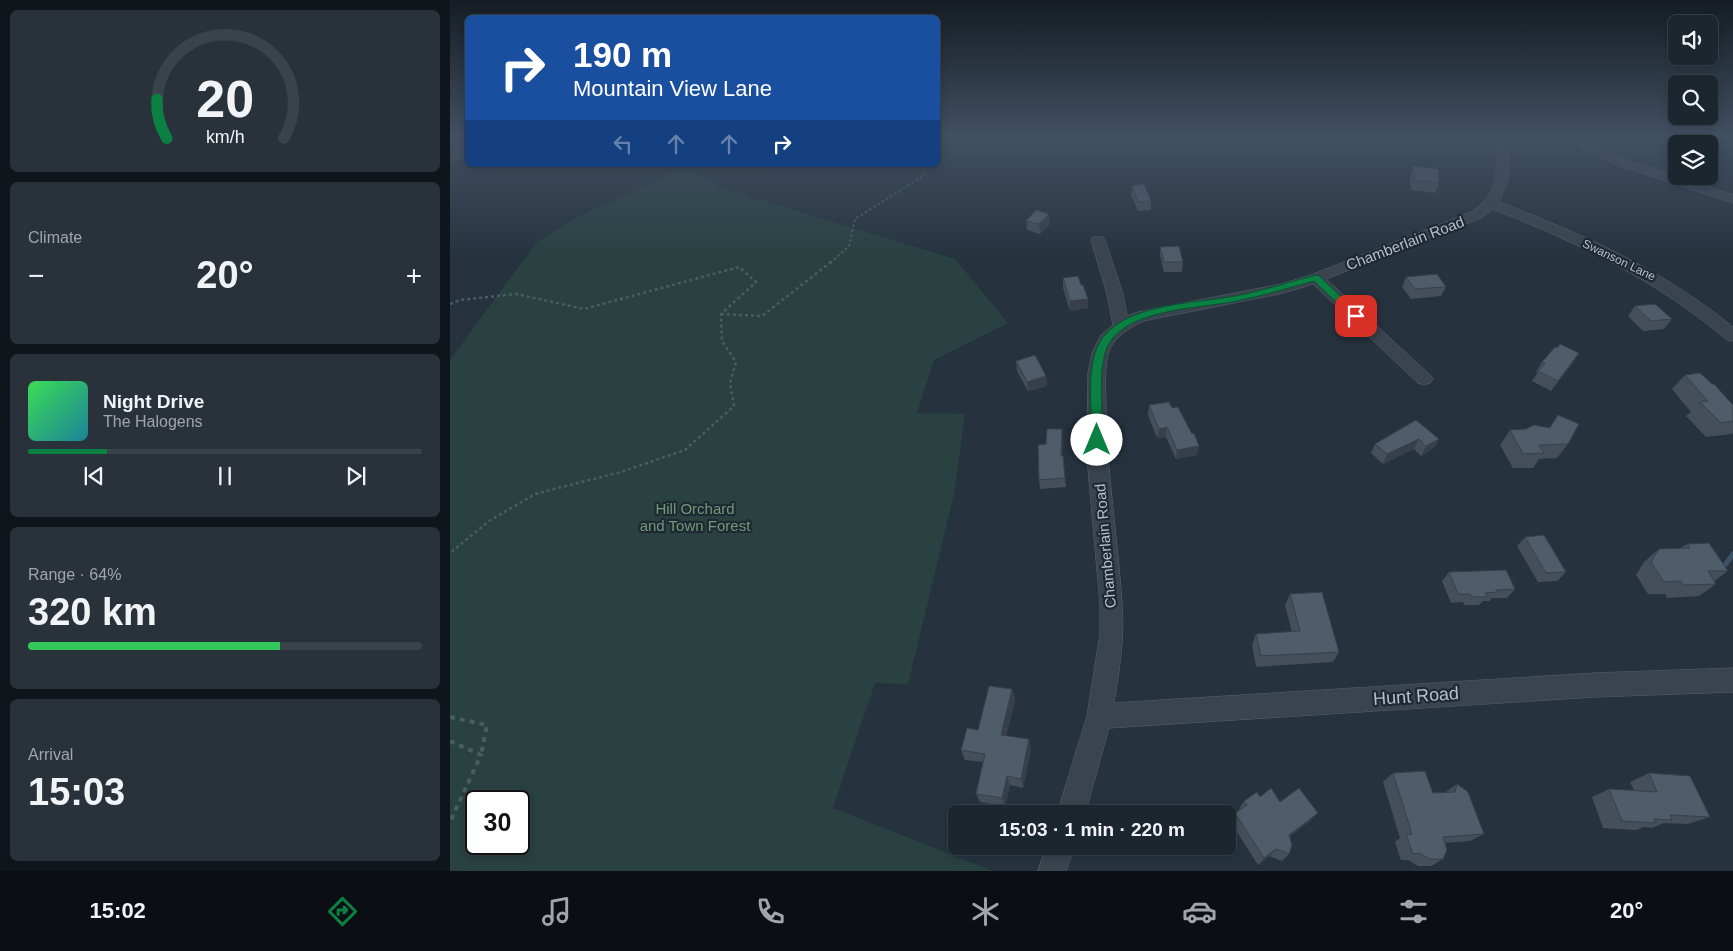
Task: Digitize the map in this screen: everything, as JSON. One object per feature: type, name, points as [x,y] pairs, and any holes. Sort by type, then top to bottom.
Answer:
[{"type":"street","points":[[1493,204],[1501,184],[1501,176]]},
{"type":"street","points":[[1662,176],[1733,199]]},
{"type":"street","name":"Chamberlain Road","points":[[1075,805],[1100,716],[1112,634],[1111,604],[1097,457],[1097,373],[1100,353],[1107,339],[1121,326],[1138,317],[1155,312],[1236,298],[1316,278],[1476,215],[1493,204]]},
{"type":"street","name":"Swanson Lane","points":[[1493,204],[1536,221],[1642,270],[1694,303],[1733,336]]},
{"type":"street","points":[[1098,240],[1115,294],[1121,326]]},
{"type":"street","points":[[1316,278],[1424,379]]},
{"type":"street","name":"Hunt Road","points":[[1100,716],[1189,712],[1595,685],[1733,680]]},
{"type":"street","points":[[1052,871],[1058,855]]},
{"type":"path","points":[[720,314],[762,316],[812,278],[848,246],[855,219],[923,176]]},
{"type":"path","points":[[450,304],[460,300],[516,294],[584,309],[739,267],[756,282],[720,314]]},
{"type":"path","points":[[450,553],[489,521],[535,494],[621,472],[684,450],[692,444],[734,406],[730,383],[736,362],[722,342],[720,314]]},
{"type":"path","points":[[450,717],[486,725],[481,755],[450,822]]},
{"type":"path","points":[[450,741],[481,755]]},
{"type":"green space","name":"Hill Orchard and Town Forest","points":[[668,176],[697,176],[725,189],[955,259],[1008,323],[934,360],[917,413],[965,414],[954,494],[908,684],[875,683],[833,808],[948,853],[948,855],[993,871],[450,871],[450,360],[536,243],[573,219]]},
{"type":"building","points":[[1414,176],[1438,176],[1439,183],[1414,180]]},
{"type":"building","points":[[1144,184],[1151,201],[1138,202],[1132,186]]},
{"type":"building","points":[[1036,210],[1049,214],[1039,224],[1026,221]]},
{"type":"building","points":[[1179,246],[1183,262],[1164,262],[1160,247]]},
{"type":"building","points":[[1437,274],[1446,287],[1415,289],[1406,277]]},
{"type":"building","points":[[1078,276],[1088,299],[1070,301],[1063,278]]},
{"type":"building","points":[[1655,304],[1672,319],[1651,321],[1635,306]]},
{"type":"building","points":[[1560,344],[1579,353],[1558,381],[1538,371],[1545,363],[1542,362]]},
{"type":"building","points":[[1035,355],[1046,376],[1027,382],[1016,361]]},
{"type":"building","points":[[1700,373],[1714,384],[1733,405],[1733,421],[1721,423],[1700,402],[1708,401],[1685,375]]},
{"type":"building","points":[[1169,402],[1172,408],[1178,407],[1192,434],[1194,433],[1199,446],[1177,450],[1167,427],[1159,429],[1149,405]]},
{"type":"building","points":[[1558,415],[1579,424],[1568,444],[1539,445],[1544,453],[1523,454],[1510,430],[1526,429],[1534,425],[1550,428]]},
{"type":"building","points":[[1416,420],[1439,439],[1426,446],[1419,439],[1387,454],[1375,444]]},
{"type":"building","points":[[1047,429],[1062,429],[1061,456],[1063,456],[1065,478],[1039,480],[1038,445],[1046,444]]},
{"type":"building","points":[[1544,535],[1566,572],[1546,573],[1525,537]]},
{"type":"building","points":[[1709,543],[1728,571],[1708,571],[1716,584],[1684,585],[1681,581],[1664,582],[1651,562],[1659,549],[1690,548],[1687,544]]},
{"type":"building","points":[[1506,570],[1515,589],[1496,590],[1497,592],[1485,593],[1487,597],[1472,597],[1470,594],[1458,594],[1449,572]]},
{"type":"building","points":[[1322,592],[1339,652],[1261,656],[1256,634],[1300,631],[1290,594]]},
{"type":"building","points":[[989,686],[1012,689],[1001,735],[1029,739],[1021,779],[1007,776],[1002,798],[976,794],[985,754],[961,750],[967,728],[978,730]]},
{"type":"building","points":[[1425,771],[1433,793],[1455,792],[1457,784],[1468,792],[1484,834],[1443,837],[1447,850],[1443,859],[1430,859],[1419,853],[1413,854],[1406,835],[1412,834],[1393,773]]},
{"type":"building","points":[[1649,773],[1690,776],[1710,817],[1670,815],[1672,820],[1654,819],[1655,823],[1622,821],[1609,789],[1657,792]]},
{"type":"building","points":[[1271,788],[1280,802],[1299,788],[1318,813],[1289,835],[1292,845],[1289,854],[1276,849],[1264,858],[1236,815],[1236,812],[1247,805],[1244,801],[1257,792],[1260,797]]},
{"type":"waterway","points":[[1722,569],[1733,554]]},
{"type":"route","points":[[1097,440],[1097,373],[1100,353],[1107,339],[1121,326],[1138,317],[1185,306],[1284,288],[1316,278],[1356,316]]}]
